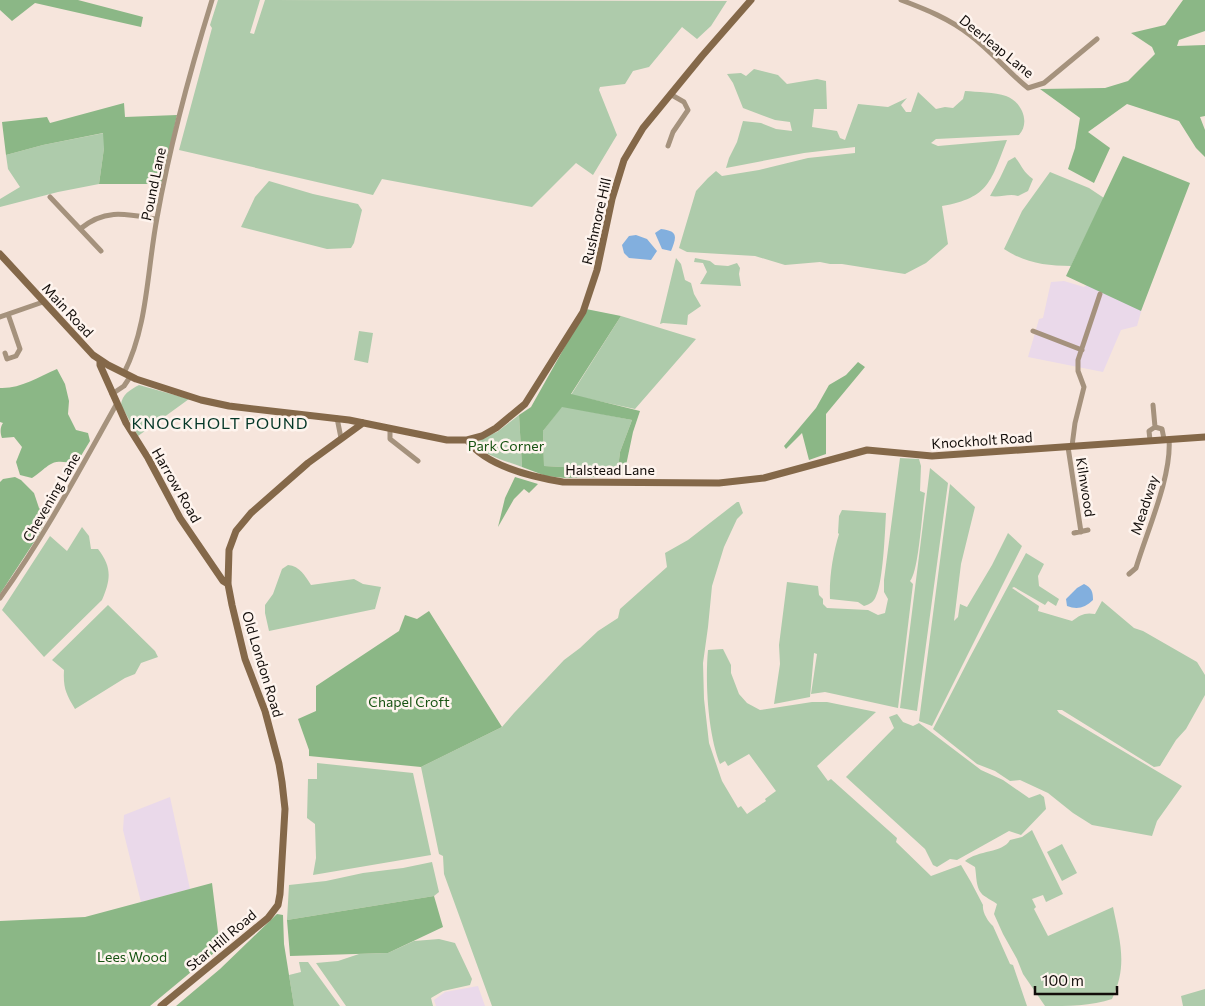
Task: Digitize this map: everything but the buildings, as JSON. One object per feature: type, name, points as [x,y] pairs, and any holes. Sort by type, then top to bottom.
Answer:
[{"type":"street","name":"Pound Lane","points":[[127,375],[134,354],[148,287],[156,218],[190,72],[212,0]]},
{"type":"street","name":"Rushmore Hill","points":[[467,440],[482,436],[496,428],[525,404],[583,312],[597,270],[612,199],[624,160],[643,128],[751,0]]},
{"type":"street","name":"Deerleap Lane","points":[[901,0],[923,8],[958,26],[993,54],[1028,88],[1044,82],[1097,39]]},
{"type":"street","points":[[668,146],[673,132],[688,110],[684,102],[670,94]]},
{"type":"street","points":[[50,197],[98,250]]},
{"type":"street","points":[[55,203],[60,198]]},
{"type":"street","points":[[80,229],[89,221],[112,214],[156,218]]},
{"type":"street","name":"Main Road","points":[[0,254],[100,360],[127,375],[220,404],[257,410],[337,418],[447,440],[467,440]]},
{"type":"street","name":"Kilnwood","points":[[1081,532],[1070,446],[1074,423],[1083,393],[1077,366],[1100,294]]},
{"type":"street","points":[[0,317],[44,302]]},
{"type":"street","points":[[5,354],[7,360],[16,356],[20,349],[8,314]]},
{"type":"street","points":[[1033,332],[1082,350]]},
{"type":"street","name":"Harrow Road","points":[[100,360],[100,365],[116,405],[148,458],[180,518],[224,583],[228,584]]},
{"type":"street","points":[[112,394],[124,386],[127,375]]},
{"type":"street","name":"Chevening Lane","points":[[0,598],[28,559],[116,405]]},
{"type":"street","points":[[1153,405],[1155,427]]},
{"type":"street","points":[[337,418],[341,438]]},
{"type":"street","name":"Old London Road","points":[[281,883],[285,809],[279,764],[265,710],[243,652],[228,584],[229,550],[233,536],[246,518],[290,478],[363,423]]},
{"type":"street","points":[[1150,440],[1149,431],[1155,427],[1162,429],[1167,439]]},
{"type":"street","points":[[390,429],[390,439],[418,461]]},
{"type":"street","name":"Knockholt Road","points":[[764,478],[867,450],[932,456],[1205,437]]},
{"type":"street","name":"Meadway","points":[[1129,574],[1136,568],[1159,497],[1169,460],[1167,439]]},
{"type":"street","name":"Halstead Lane","points":[[467,440],[474,449],[495,462],[544,479],[563,482],[719,483],[764,478]]},
{"type":"street","name":"Kilnwood","points":[[1074,533],[1088,530]]},
{"type":"street","points":[[216,570],[228,565]]},
{"type":"street","name":"Star Hill Road","points":[[161,1006],[268,918],[278,905],[281,883]]},
{"type":"shaded area","points":[[1064,281],[1084,287],[1090,282],[1146,294],[1137,326],[1121,330],[1103,372],[1028,357],[1039,319],[1043,318],[1051,282]]},
{"type":"shaded area","points":[[170,797],[190,889],[141,902],[123,830],[124,815]]},
{"type":"shaded area","points":[[478,986],[485,1006],[436,1006],[434,1000],[445,992]]},
{"type":"green space","points":[[0,0],[78,0],[143,17],[141,27],[35,3],[12,21],[0,10]]},
{"type":"green space","points":[[218,0],[260,0],[250,33],[254,34],[265,0],[727,1],[711,26],[697,39],[682,27],[649,67],[633,71],[625,84],[600,87],[599,90],[617,135],[593,175],[576,163],[532,207],[382,179],[373,195],[179,150]]},
{"type":"green space","points":[[1183,0],[1205,0],[1205,31],[1179,40],[1177,46],[1205,45],[1205,116],[1200,117],[1205,130],[1205,157],[1196,148],[1179,121],[1127,104],[1088,132],[1110,148],[1094,183],[1068,169],[1075,148],[1080,118],[1040,89],[1105,88],[1128,81],[1155,54],[1152,47],[1131,33],[1165,25]]},
{"type":"green space","points":[[754,69],[778,75],[787,84],[817,79],[826,81],[827,109],[814,109],[812,127],[837,131],[840,138],[845,140],[858,104],[888,107],[907,98],[901,105],[906,112],[911,112],[918,92],[936,109],[953,108],[963,99],[965,91],[1006,96],[1016,102],[1023,112],[1023,130],[1019,135],[936,139],[931,143],[938,146],[1007,140],[997,166],[986,185],[970,198],[958,203],[942,206],[948,244],[926,263],[905,274],[842,264],[820,262],[785,265],[755,256],[687,252],[679,248],[696,191],[716,171],[722,176],[759,170],[808,158],[855,153],[855,147],[804,153],[726,168],[737,142],[743,121],[761,123],[776,129],[792,131],[790,122],[775,120],[743,108],[733,83],[727,74],[741,73],[746,76]]},
{"type":"green space","points":[[124,103],[125,117],[177,115],[162,184],[99,184],[104,148],[103,133],[43,145],[6,155],[2,122],[47,117],[50,123]]},
{"type":"green space","points":[[104,133],[99,184],[0,207],[0,199],[20,187],[8,169],[6,155],[43,145]]},
{"type":"green space","points":[[1123,156],[1190,183],[1141,311],[1066,276]]},
{"type":"green space","points":[[1015,157],[1033,179],[1028,191],[1018,196],[990,196],[1008,161]]},
{"type":"green space","points":[[1050,172],[1089,188],[1104,198],[1071,266],[1028,261],[1004,249],[1022,211]]},
{"type":"green space","points":[[269,181],[313,194],[358,204],[362,210],[351,248],[327,249],[241,227],[255,197]]},
{"type":"green space","points":[[676,258],[681,264],[685,280],[691,283],[694,294],[701,306],[688,315],[687,325],[660,324]]},
{"type":"green space","points":[[695,258],[710,261],[715,265],[728,266],[737,263],[740,268],[741,286],[700,284],[707,272],[703,263],[694,262]]},
{"type":"green space","points":[[586,309],[621,316],[571,394],[640,411],[633,432],[624,475],[617,477],[620,452],[632,420],[562,407],[543,431],[544,466],[599,469],[600,477],[565,478],[546,476],[522,467],[519,415],[531,407]]},
{"type":"green space","points":[[621,316],[696,339],[635,409],[571,395]]},
{"type":"green space","points":[[359,331],[373,333],[368,363],[354,360]]},
{"type":"green space","points":[[858,362],[865,367],[826,414],[826,454],[809,460],[802,433],[786,449],[784,446],[816,408],[829,385],[846,375]]},
{"type":"green space","points":[[57,369],[65,384],[69,401],[68,414],[76,430],[88,433],[90,441],[76,464],[56,462],[32,478],[20,475],[16,462],[22,447],[14,437],[2,438],[1,434],[3,423],[0,422],[0,388],[22,385]]},
{"type":"green space","points":[[139,385],[189,399],[138,436],[121,405],[125,395]]},
{"type":"green space","points":[[562,406],[632,420],[620,452],[617,477],[600,477],[599,469],[544,466],[543,431]]},
{"type":"green space","name":"Park Corner","points":[[519,415],[522,467],[483,451],[475,441],[497,432]]},
{"type":"green space","points":[[900,458],[919,459],[921,466],[920,491],[925,493],[916,565],[910,581],[913,584],[898,708],[825,692],[811,694],[817,654],[814,653],[810,697],[774,704],[780,664],[779,645],[787,582],[818,586],[819,595],[827,608],[868,610],[878,615],[885,613],[888,599],[884,592],[884,580]]},
{"type":"green space","points":[[930,468],[948,483],[917,711],[900,708]]},
{"type":"green space","points":[[15,477],[21,480],[34,493],[39,508],[48,516],[38,536],[0,594],[0,482],[3,479]]},
{"type":"green space","points":[[515,477],[538,484],[529,493],[524,489],[514,499],[498,527],[505,498]]},
{"type":"green space","points":[[950,484],[975,507],[961,564],[954,621],[958,617],[960,604],[967,607],[992,565],[1008,533],[1022,546],[932,726],[919,721]]},
{"type":"green space","points":[[739,502],[743,513],[737,519],[724,547],[712,586],[703,663],[704,699],[709,743],[722,781],[738,808],[741,806],[747,814],[766,801],[765,799],[776,791],[749,754],[728,766],[725,761],[720,764],[708,708],[708,650],[723,649],[731,665],[731,673],[739,694],[747,703],[760,710],[812,702],[827,702],[876,712],[817,766],[828,781],[831,779],[897,838],[896,842],[931,876],[961,865],[983,905],[983,911],[993,926],[1010,964],[1013,965],[1027,1006],[492,1006],[444,874],[443,856],[439,854],[421,767],[502,727],[564,660],[598,631],[618,618],[620,609],[667,567],[665,553],[688,540]]},
{"type":"green space","points":[[842,510],[886,513],[883,556],[878,589],[873,601],[864,606],[858,602],[830,599],[832,566],[839,534],[839,516]]},
{"type":"green space","points":[[82,527],[89,536],[91,549],[98,549],[106,562],[109,573],[107,586],[102,600],[44,657],[2,610],[50,536],[67,551]]},
{"type":"green space","points":[[1026,553],[1044,564],[1038,576],[1039,586],[1059,599],[1056,606],[1048,601],[1045,605],[1014,587],[1012,588],[1039,606],[1038,611],[1072,621],[1083,614],[1095,614],[1102,601],[1134,628],[1143,631],[1197,662],[1205,675],[1205,695],[1186,729],[1176,740],[1160,766],[1154,767],[1062,710],[1057,710],[1059,713],[1182,786],[1157,821],[1152,836],[1092,825],[1048,793],[1020,780],[1010,781],[995,771],[977,764],[933,729]]},
{"type":"green space","points":[[288,565],[299,569],[311,585],[354,579],[363,584],[381,587],[375,609],[269,631],[265,605],[273,594],[282,569]]},
{"type":"green space","points":[[108,605],[155,651],[158,657],[141,663],[135,674],[125,678],[75,709],[66,691],[64,670],[52,660]]},
{"type":"green space","name":"Chapel Croft","points":[[429,611],[502,727],[421,767],[309,756],[309,750],[298,719],[316,711],[316,686],[399,631],[405,615],[417,619]]},
{"type":"green space","points":[[897,714],[903,722],[913,726],[919,723],[981,770],[1003,780],[1029,798],[1040,794],[1044,797],[1046,809],[1021,835],[1009,831],[957,860],[950,859],[937,867],[933,865],[925,849],[846,777],[894,728],[889,717]]},
{"type":"green space","points":[[317,763],[413,773],[431,855],[313,875],[316,858],[315,824],[307,818],[308,779],[317,779]]},
{"type":"green space","points":[[1032,830],[1063,894],[1046,902],[1043,895],[1032,899],[1036,907],[1034,909],[1048,936],[1113,907],[1120,942],[1121,964],[1117,987],[1112,999],[1071,1006],[1045,1006],[1023,974],[1003,934],[994,914],[997,904],[982,894],[977,884],[975,867],[965,861],[970,857],[1002,847],[1010,840],[1022,837]]},
{"type":"green space","points":[[1062,844],[1077,873],[1062,881],[1047,852]]},
{"type":"green space","points":[[432,862],[439,892],[434,896],[287,920],[289,885],[326,881]]},
{"type":"green space","name":"Lees Wood","points":[[212,883],[220,948],[150,1006],[0,1006],[0,921],[85,917]]},
{"type":"green space","points":[[434,896],[443,927],[388,953],[290,956],[287,920]]},
{"type":"green space","points":[[277,914],[283,915],[284,944],[294,1006],[176,1006],[220,969]]},
{"type":"green space","points":[[439,939],[455,943],[472,979],[470,985],[443,991],[431,998],[433,1006],[346,1006],[316,963],[338,961],[359,954],[388,953],[414,941]]},
{"type":"green space","points":[[299,962],[308,962],[340,1006],[294,1006],[289,975],[301,972]]},
{"type":"green space","points":[[1205,989],[1205,1006],[1183,1006],[1181,996]]},
{"type":"water","points":[[661,229],[671,231],[675,235],[671,251],[662,249],[655,233]]},
{"type":"water","points":[[636,235],[647,239],[657,251],[651,260],[629,258],[624,253],[622,245],[629,236]]},
{"type":"water","points":[[1084,584],[1092,590],[1093,600],[1081,608],[1067,606],[1066,599]]},
{"type":"district","name":"KNOCKHOLT POUND","points":[[220,422]]}]
